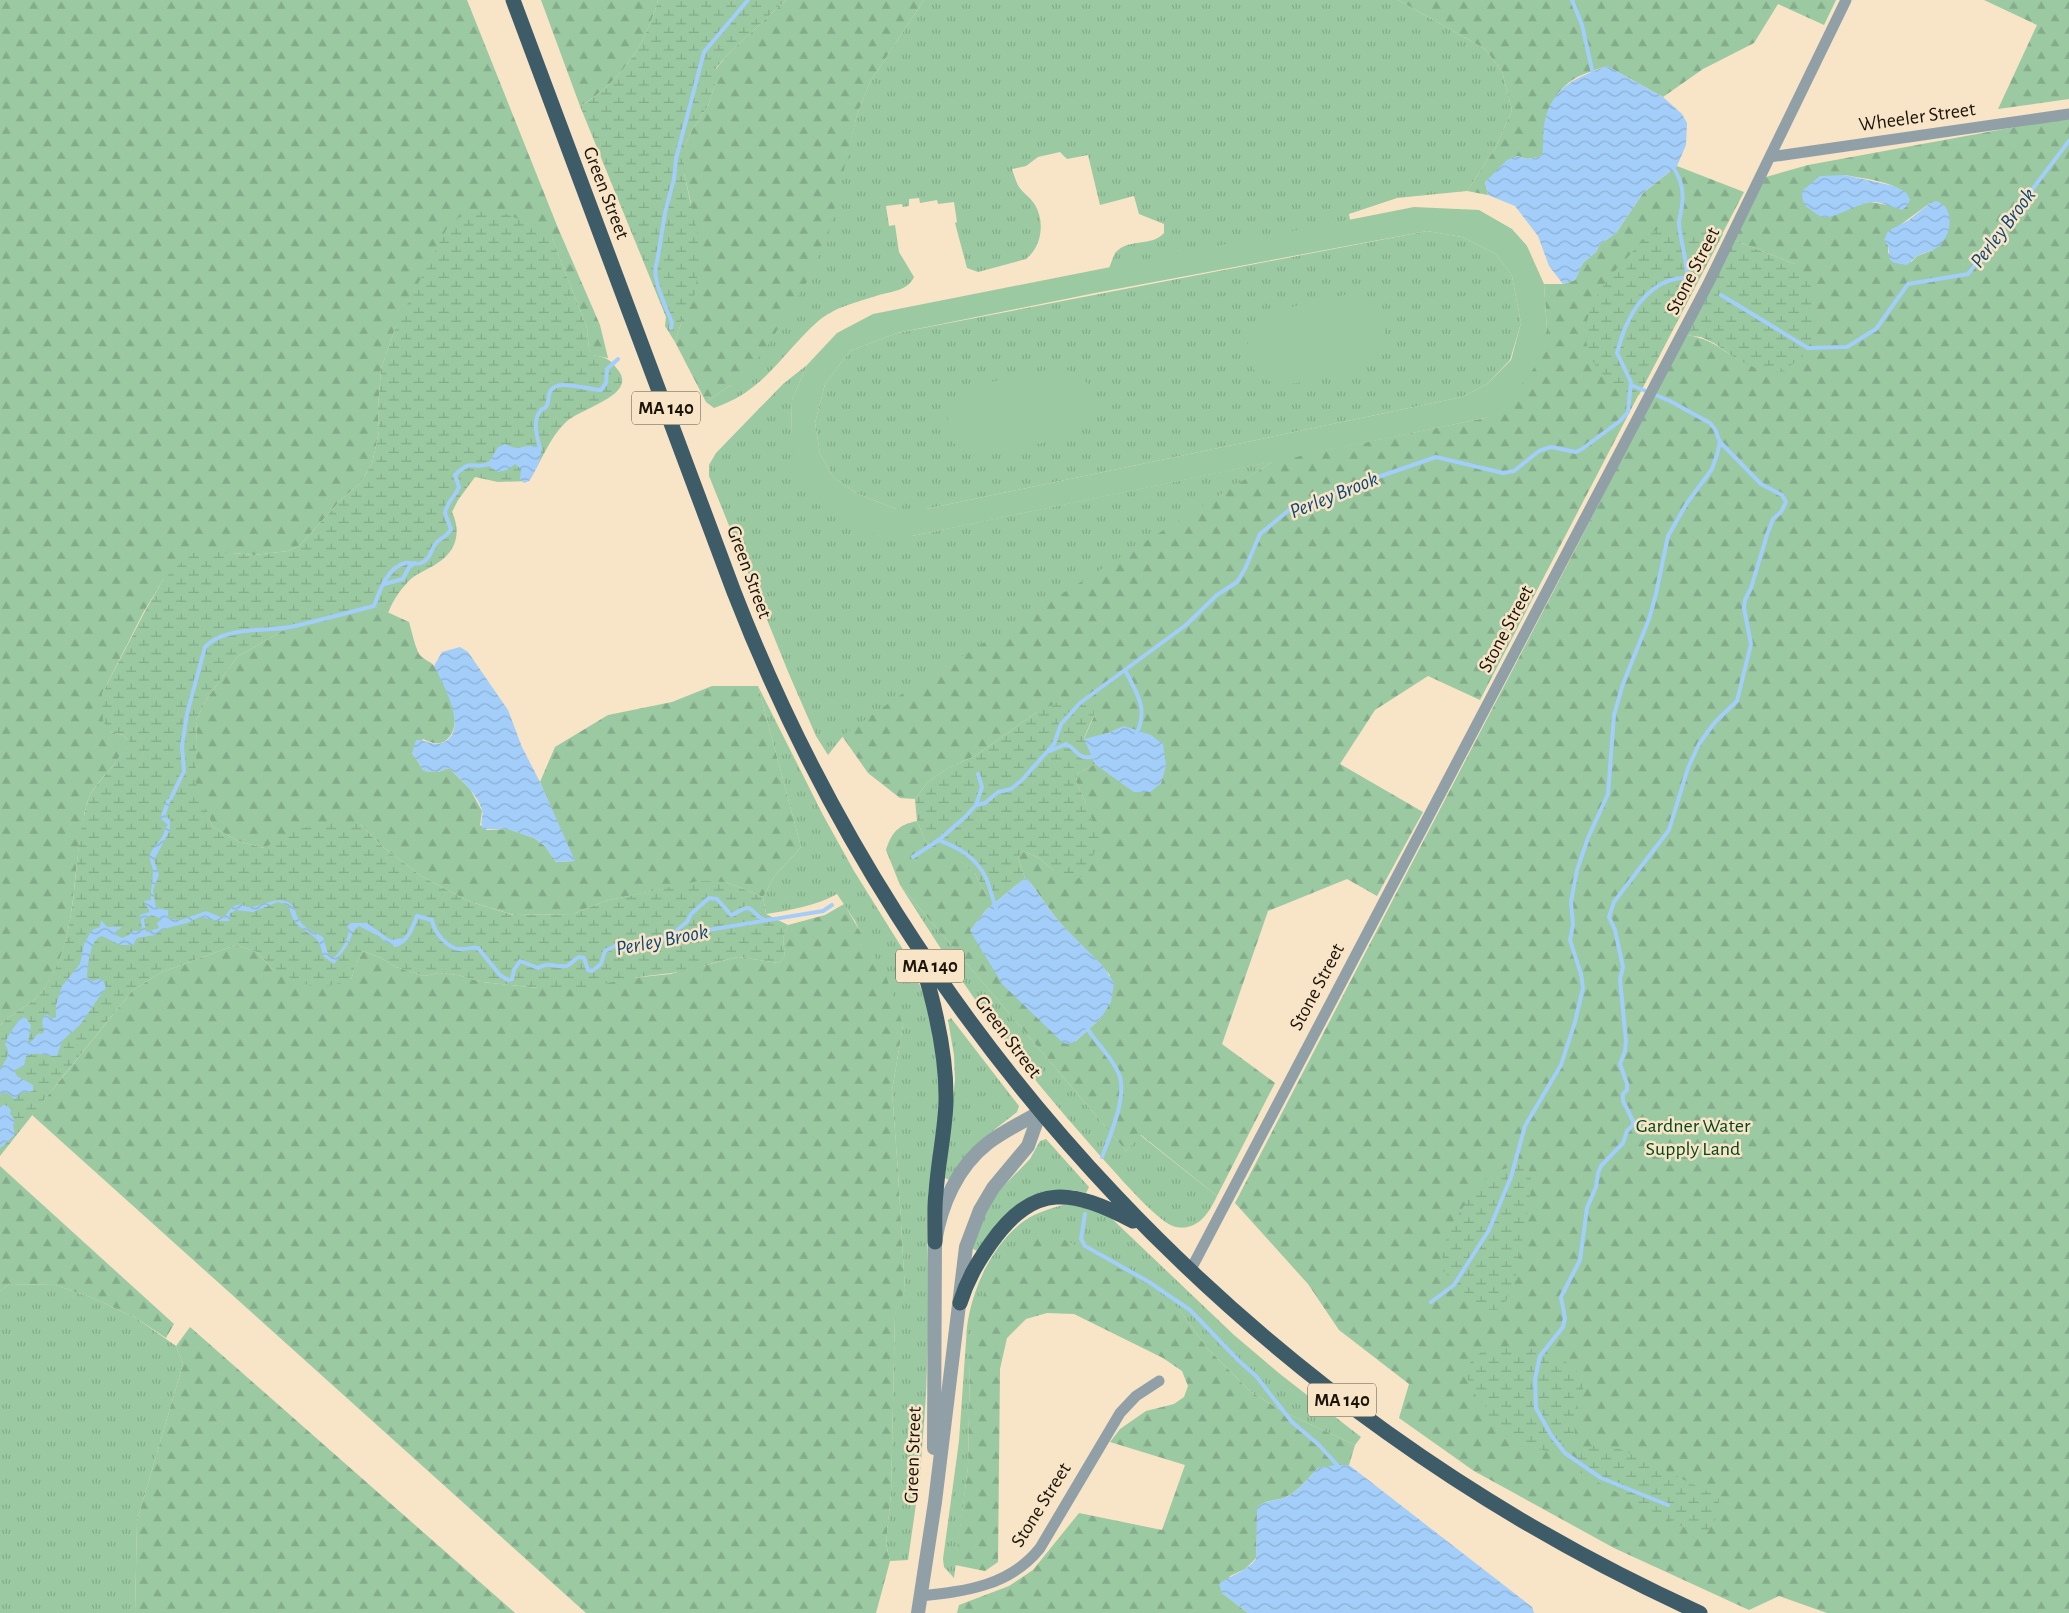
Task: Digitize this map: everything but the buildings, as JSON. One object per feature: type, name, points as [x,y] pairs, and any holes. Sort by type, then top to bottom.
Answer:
[{"type":"highway","name":"Green Street","points":[[514,0],[753,638],[774,688],[830,798],[876,881],[916,944],[970,1022],[1040,1112]]},
{"type":"highway","points":[[916,944],[937,1019],[945,1077],[944,1125],[936,1194],[935,1242]]},
{"type":"highway","name":"MA 140","points":[[1040,1112],[1092,1172],[1190,1271],[1238,1315],[1358,1413],[1493,1503],[1572,1549],[1644,1587],[1700,1613]]},
{"type":"highway","points":[[960,1304],[972,1270],[995,1238],[1015,1215],[1039,1200],[1052,1197],[1079,1199],[1100,1206],[1145,1227]]},
{"type":"street","name":"Stone Street","points":[[1190,1271],[1219,1212],[1709,282],[1846,0]]},
{"type":"street","name":"Wheeler Street","points":[[1770,157],[2069,114]]},
{"type":"street","name":"Green Street","points":[[929,1546],[934,1468],[935,1242],[943,1208],[965,1167],[987,1144],[1040,1112]]},
{"type":"street","name":"Green Street","points":[[918,1613],[929,1546],[960,1304],[964,1257],[976,1218],[993,1188],[1028,1146],[1040,1112]]},
{"type":"street","name":"Stone Street","points":[[921,1596],[985,1586],[1008,1576],[1026,1564],[1040,1548],[1120,1413],[1136,1396],[1159,1381]]},
{"type":"green space","points":[[0,0],[467,0],[558,228],[600,325],[608,358],[592,355],[589,349],[587,328],[552,238],[396,326],[381,369],[378,408],[379,431],[372,464],[360,483],[341,500],[300,545],[288,551],[254,555],[232,553],[163,580],[143,613],[102,694],[110,732],[123,735],[129,741],[123,752],[93,790],[87,804],[68,932],[62,952],[55,971],[39,995],[0,1025]]},
{"type":"green space","points":[[541,0],[658,0],[653,17],[630,61],[607,86],[580,106]]},
{"type":"green space","points":[[658,0],[786,0],[727,55],[716,68],[716,82],[708,106],[693,128],[684,147],[684,173],[697,232],[699,263],[694,298],[682,320],[675,342],[665,326],[666,317],[580,106],[607,86],[630,61],[653,17]]},
{"type":"green space","points":[[786,0],[924,0],[870,82],[857,115],[828,236],[808,280],[763,353],[731,385],[706,402],[675,342],[682,320],[691,203],[684,173],[684,147],[693,128],[708,106],[716,82],[716,69],[727,55]]},
{"type":"green space","points":[[924,0],[1398,0],[1485,49],[1502,71],[1512,110],[1496,147],[1467,191],[1397,198],[1349,214],[1350,220],[1109,268],[1116,252],[1121,248],[1159,237],[1164,233],[1164,224],[1139,214],[1134,196],[1100,205],[1088,155],[1067,159],[1060,152],[1038,157],[1026,166],[1012,169],[1019,187],[1038,212],[1041,226],[1039,241],[1026,259],[978,272],[967,268],[955,223],[957,222],[954,202],[938,204],[937,200],[920,203],[919,198],[909,199],[909,206],[903,207],[902,204],[886,206],[889,226],[895,225],[899,252],[914,277],[911,282],[899,290],[848,305],[827,315],[811,328],[752,388],[741,396],[714,408],[706,402],[731,385],[849,147],[857,115],[870,82]]},
{"type":"green space","points":[[1398,0],[1836,0],[1824,25],[1778,4],[1754,43],[1703,69],[1663,97],[1607,66],[1583,74],[1562,89],[1551,106],[1546,124],[1543,156],[1528,159],[1517,156],[1485,182],[1488,195],[1467,191],[1496,147],[1512,110],[1502,71],[1485,49]]},
{"type":"green space","points":[[1984,0],[2069,0],[2069,99],[1998,109],[2037,25]]},
{"type":"green space","name":"Gardner Water Supply Land","points":[[2069,117],[2069,1613],[1827,1613],[1779,1596],[1749,1610],[1614,1548],[1474,1471],[1399,1418],[1409,1384],[1339,1330],[1308,1284],[1235,1203],[1685,335],[1712,343],[1736,359],[1795,264],[1734,240],[1766,177],[1808,165]],"holes":[[[1845,175],[1890,185],[1905,194],[1910,200],[1887,205],[1870,202],[1849,208],[1840,213]],[[1930,203],[1933,250],[1917,256],[1911,262],[1888,253],[1888,246],[1900,225]]]},
{"type":"green space","points":[[1677,166],[1744,192],[1480,700],[1428,676],[1375,710],[1340,764],[1423,812],[1377,896],[1347,879],[1268,911],[1222,1044],[1275,1083],[1217,1196],[1141,1135],[1126,1151],[900,885],[886,850],[893,834],[900,827],[917,821],[928,847],[945,848],[975,874],[986,894],[986,910],[970,931],[1076,1041],[1101,1018],[1110,975],[1059,922],[1025,878],[1018,858],[1023,851],[1039,858],[1054,871],[1086,803],[1076,782],[1078,773],[1095,764],[1134,792],[1150,792],[1161,783],[1166,765],[1124,726],[1108,733],[1084,739],[1094,716],[1037,712],[975,756],[948,768],[928,782],[915,799],[900,798],[868,773],[842,736],[902,694],[1274,461],[1485,418],[1547,330],[1544,284],[1563,284],[1575,280],[1583,263],[1596,252],[1600,244],[1616,233],[1643,193]]},
{"type":"green space","points":[[1414,207],[1479,210],[1512,229],[1527,246],[1544,284],[1547,330],[1537,364],[1515,393],[1485,418],[912,536],[879,536],[836,517],[811,499],[797,470],[791,436],[792,400],[807,365],[837,333],[873,314]],"holes":[[[1427,231],[1462,237],[1496,254],[1512,276],[1521,323],[1511,360],[1487,384],[1462,397],[926,509],[896,509],[858,494],[834,478],[820,454],[815,423],[825,384],[850,351],[897,333],[1095,293]]]},
{"type":"green space","points":[[494,209],[531,224],[552,238],[587,328],[589,349],[593,355],[607,359],[615,366],[622,379],[620,387],[614,394],[573,417],[560,428],[529,481],[498,482],[475,477],[458,500],[452,512],[457,533],[450,552],[439,562],[408,582],[395,599],[388,613],[374,606],[289,627],[237,657],[208,697],[196,720],[195,780],[213,827],[238,841],[264,848],[294,830],[331,822],[360,824],[383,847],[421,876],[468,901],[513,915],[573,914],[605,901],[698,881],[726,882],[763,897],[766,914],[788,925],[783,938],[785,956],[779,963],[738,957],[687,971],[639,977],[577,989],[539,988],[482,982],[458,975],[439,973],[424,976],[396,967],[379,957],[363,951],[351,980],[328,986],[310,986],[273,970],[257,952],[236,945],[162,972],[133,990],[0,1156],[0,1025],[39,995],[55,970],[62,951],[72,910],[79,847],[87,803],[94,789],[129,741],[123,735],[110,732],[103,721],[102,694],[144,613],[163,580],[188,556],[199,550],[254,555],[288,551],[300,545],[341,500],[360,483],[372,464],[379,431],[378,408],[381,369],[396,326],[447,228],[462,215]]},
{"type":"green space","points":[[1675,226],[1702,226],[1723,234],[1639,395],[1627,395],[1601,372],[1594,363],[1588,349],[1586,336],[1587,322],[1591,309],[1597,296],[1614,272],[1656,230]]},
{"type":"green space","points":[[1427,231],[1462,237],[1496,254],[1512,276],[1521,323],[1510,360],[1487,384],[1462,397],[926,509],[896,509],[858,494],[834,478],[820,454],[815,423],[825,384],[850,351],[897,333]]},
{"type":"green space","points":[[1734,240],[1795,264],[1811,285],[1814,337],[1802,358],[1781,372],[1758,369],[1736,359],[1714,343],[1701,337],[1685,335]]},
{"type":"green space","points":[[1344,295],[1359,298],[1371,304],[1380,314],[1385,338],[1381,350],[1373,360],[1360,367],[1304,382],[1276,383],[1264,379],[1255,371],[1248,359],[1247,345],[1251,332],[1260,320],[1280,310]]},
{"type":"green space","points":[[807,365],[792,400],[791,436],[879,536],[912,536],[1274,461],[843,736],[828,755],[816,736],[789,674],[709,476],[709,465],[716,453],[783,384]]},
{"type":"green space","points":[[1055,368],[1070,371],[1081,377],[1089,386],[1092,396],[1092,408],[1088,419],[1080,429],[1067,437],[981,457],[967,453],[957,446],[950,437],[948,415],[953,404],[961,394],[972,386]]},
{"type":"green space","points":[[374,606],[409,622],[418,652],[435,667],[449,694],[452,705],[454,726],[451,734],[445,741],[440,743],[423,739],[412,753],[424,771],[438,772],[449,768],[470,789],[482,811],[480,825],[487,830],[508,829],[534,838],[545,846],[556,862],[574,861],[540,782],[555,747],[608,715],[672,702],[712,686],[758,686],[801,847],[774,877],[763,897],[726,882],[662,889],[605,901],[573,914],[514,915],[468,901],[421,876],[383,847],[360,824],[264,848],[238,841],[213,827],[194,780],[197,742],[196,720],[208,697],[237,657],[289,627]]},
{"type":"green space","points":[[758,686],[823,815],[854,871],[912,964],[930,1013],[936,1047],[941,1102],[927,1217],[929,1312],[926,1395],[920,1476],[908,1560],[890,1561],[886,1544],[891,1494],[895,1313],[905,1290],[892,1091],[903,1025],[855,921],[837,894],[811,905],[766,914],[763,897],[774,877],[801,847]]},
{"type":"green space","points":[[1066,698],[1093,702],[1094,715],[1084,738],[1108,733],[1124,726],[1151,735],[1163,744],[1166,765],[1161,783],[1150,792],[1134,792],[1095,764],[1078,773],[1076,782],[1100,841],[1084,875],[1075,880],[1054,871],[1039,858],[1023,851],[1018,858],[1025,878],[986,910],[986,894],[975,874],[945,849],[928,847],[917,821],[915,799],[928,782],[948,768],[975,756],[1037,712]]},
{"type":"green space","points":[[900,885],[1126,1151],[1140,1135],[1217,1196],[1202,1219],[1184,1228],[1169,1224],[1143,1202],[1112,1169],[1045,1092],[998,1032]]},
{"type":"green space","points":[[844,904],[886,976],[903,1025],[892,1091],[905,1290],[895,1314],[891,1494],[886,1544],[890,1561],[876,1613],[586,1613],[32,1115],[133,990],[162,972],[236,945],[257,952],[273,970],[351,980],[363,951],[379,957],[396,967],[424,976],[439,973],[458,975],[482,982],[538,988],[670,974],[738,957],[779,963],[785,956],[783,938],[788,925],[825,915]]},
{"type":"green space","points":[[951,1018],[1019,1106],[1017,1112],[985,1137],[949,1180],[945,1178],[955,1080],[954,1055],[948,1020]]},
{"type":"green space","points":[[1046,1139],[1089,1187],[1086,1193],[1073,1190],[1054,1191],[991,1232],[977,1251],[971,1248],[980,1222],[995,1195],[1030,1159],[1040,1141]]},
{"type":"green space","points":[[1521,1164],[1529,1170],[1532,1186],[1515,1281],[1506,1301],[1497,1310],[1485,1310],[1469,1304],[1466,1294],[1442,1270],[1442,1258],[1449,1228],[1478,1185],[1493,1172]]},
{"type":"green space","points":[[0,1166],[174,1324],[166,1338],[136,1318],[93,1298],[55,1285],[9,1284],[0,1291]]},
{"type":"green space","points":[[1067,1204],[1092,1207],[1108,1215],[1234,1335],[1280,1374],[1361,1437],[1355,1445],[1284,1412],[1251,1392],[1207,1348],[1179,1309],[1062,1238],[970,1358],[968,1467],[954,1578],[944,1567],[943,1559],[959,1441],[967,1327],[974,1298],[985,1268],[1002,1242],[1024,1221],[1034,1215]]},
{"type":"green space","points":[[1062,1238],[1151,1286],[1179,1309],[1207,1348],[1251,1392],[1284,1412],[1355,1445],[1349,1465],[1318,1468],[1292,1493],[1284,1498],[1265,1502],[1258,1507],[1256,1558],[1245,1569],[1230,1576],[1222,1593],[1248,1613],[957,1613],[959,1605],[1009,1586],[1033,1570],[1079,1513],[1162,1530],[1185,1465],[1110,1442],[1120,1429],[1146,1411],[1174,1404],[1184,1397],[1188,1386],[1182,1371],[1163,1358],[1074,1314],[1047,1313],[1026,1319],[1007,1338],[1000,1369],[998,1562],[985,1571],[955,1565],[968,1467],[970,1358],[979,1309],[998,1262],[1026,1239]]},
{"type":"green space","points":[[9,1284],[55,1285],[93,1298],[136,1318],[176,1346],[183,1364],[137,1521],[135,1613],[0,1613],[0,1291]]},
{"type":"green space","points":[[190,1327],[515,1613],[135,1613],[137,1521],[183,1364],[176,1346]]},
{"type":"green space","points":[[1524,1347],[1562,1360],[1577,1372],[1582,1380],[1583,1392],[1574,1416],[1575,1434],[1567,1443],[1551,1452],[1518,1442],[1496,1430],[1489,1424],[1487,1409],[1472,1391],[1469,1384],[1468,1369],[1471,1361],[1476,1356],[1491,1349]]},
{"type":"green space","points":[[1601,1443],[1625,1451],[1717,1496],[1719,1499],[1717,1517],[1708,1531],[1691,1530],[1676,1524],[1579,1472],[1575,1463],[1582,1450]]},
{"type":"water","points":[[1607,66],[1663,97],[1682,114],[1687,123],[1686,145],[1677,166],[1643,193],[1616,233],[1600,244],[1596,252],[1583,263],[1575,280],[1563,284],[1549,266],[1538,236],[1515,206],[1488,195],[1485,182],[1507,160],[1517,156],[1528,159],[1542,156],[1546,116],[1556,96],[1562,89],[1578,78]]},
{"type":"water","points":[[1845,175],[1894,186],[1906,192],[1910,200],[1902,210],[1872,202],[1829,217],[1819,216],[1808,208],[1803,200],[1802,191],[1820,176]]},
{"type":"water","points":[[1936,201],[1947,209],[1949,215],[1949,229],[1943,242],[1936,248],[1917,256],[1907,265],[1890,260],[1888,246],[1884,240],[1888,231],[1909,220],[1930,203]]},
{"type":"water","points":[[505,444],[515,448],[536,446],[540,449],[540,459],[529,481],[524,483],[520,479],[521,469],[515,464],[507,470],[498,472],[487,465],[498,447]]},
{"type":"water","points":[[460,647],[468,652],[508,710],[522,747],[540,782],[575,861],[556,862],[545,846],[534,838],[508,829],[483,829],[480,804],[468,787],[449,768],[438,772],[424,771],[412,753],[416,740],[439,744],[450,737],[454,729],[452,706],[434,666],[442,652]]},
{"type":"water","points":[[1124,726],[1151,735],[1163,744],[1166,765],[1161,783],[1150,792],[1134,792],[1095,764],[1084,739],[1108,733]]},
{"type":"water","points":[[173,794],[165,817],[170,819],[170,830],[154,860],[159,875],[153,890],[156,908],[168,910],[168,919],[181,920],[206,911],[223,918],[231,909],[240,904],[249,907],[281,900],[291,904],[303,924],[323,937],[328,954],[333,958],[346,941],[349,933],[347,926],[351,923],[367,923],[391,940],[404,938],[396,946],[384,941],[371,929],[359,926],[353,932],[349,943],[334,964],[323,956],[321,946],[317,940],[296,923],[289,906],[278,902],[253,912],[236,910],[229,914],[231,918],[229,921],[200,917],[187,923],[163,929],[155,935],[137,938],[133,945],[120,945],[102,936],[94,942],[87,978],[92,981],[103,980],[106,988],[80,1025],[62,1041],[57,1056],[38,1054],[26,1056],[24,1066],[14,1070],[17,1076],[33,1085],[33,1091],[21,1093],[15,1099],[3,1092],[0,1096],[0,1071],[8,1055],[5,1045],[9,1034],[21,1017],[26,1018],[31,1025],[28,1042],[31,1042],[38,1033],[42,1034],[44,1032],[42,1023],[44,1015],[48,1015],[52,1019],[56,1017],[56,1005],[62,986],[80,964],[84,944],[92,930],[100,927],[101,920],[107,927],[122,927],[115,932],[116,935],[122,938],[129,935],[132,931],[141,931],[140,915],[149,912],[144,901],[151,900],[153,872],[150,860],[151,852],[168,825],[161,819],[166,801]],"holes":[[[151,915],[162,919],[157,923],[159,928],[146,932],[144,919]]]},
{"type":"water","points":[[1025,878],[1059,922],[1103,966],[1114,983],[1111,1002],[1101,1018],[1076,1041],[1069,1044],[1063,1043],[1003,985],[970,931],[986,910]]},
{"type":"water","points":[[4,1104],[11,1109],[10,1114],[15,1121],[13,1125],[15,1135],[0,1148],[0,1108]]},
{"type":"water","points":[[1349,1465],[1532,1607],[1534,1613],[1248,1613],[1222,1593],[1219,1584],[1248,1567],[1256,1559],[1257,1508],[1292,1493],[1318,1468]]},
{"type":"waterway","points":[[671,328],[672,323],[657,284],[655,268],[665,213],[674,179],[676,159],[704,52],[748,0]]},
{"type":"waterway","points":[[1572,0],[1582,25],[1593,74]]},
{"type":"waterway","name":"Perley Brook","points":[[1721,295],[1808,348],[1847,347],[1876,329],[1908,284],[1968,274],[2069,141]]},
{"type":"waterway","points":[[1672,166],[1678,176],[1683,193],[1679,222],[1687,277]]},
{"type":"waterway","name":"Perley Brook","points":[[913,857],[940,839],[976,805],[985,803],[998,792],[1011,789],[1022,780],[1054,744],[1061,724],[1080,703],[1186,625],[1217,595],[1237,582],[1245,569],[1260,534],[1289,510],[1308,506],[1352,486],[1436,457],[1503,473],[1514,471],[1539,451],[1551,447],[1576,452],[1620,421],[1628,412],[1631,382],[1617,353],[1632,314],[1646,296],[1664,283],[1674,279],[1697,279]]},
{"type":"waterway","points":[[535,453],[540,449],[536,419],[541,410],[547,405],[551,390],[561,385],[601,390],[606,383],[607,369],[618,359]]},
{"type":"waterway","points":[[1431,1302],[1454,1285],[1489,1230],[1511,1177],[1525,1126],[1561,1065],[1575,1022],[1583,988],[1581,974],[1570,940],[1573,925],[1571,902],[1577,870],[1588,838],[1608,794],[1614,715],[1623,684],[1649,619],[1668,536],[1687,503],[1712,469],[1720,442],[1715,429],[1710,423],[1670,401],[1631,385]]},
{"type":"waterway","points":[[1668,1505],[1601,1478],[1565,1453],[1551,1435],[1536,1408],[1535,1379],[1540,1356],[1563,1327],[1565,1318],[1561,1297],[1580,1260],[1587,1208],[1596,1187],[1598,1173],[1601,1166],[1623,1143],[1627,1131],[1633,1125],[1633,1121],[1623,1101],[1623,1094],[1627,1090],[1627,1084],[1620,1064],[1625,1051],[1626,1041],[1620,979],[1623,967],[1615,930],[1609,917],[1614,902],[1669,830],[1688,768],[1699,744],[1715,722],[1737,701],[1751,644],[1744,608],[1745,600],[1751,588],[1773,519],[1781,512],[1786,502],[1782,495],[1761,484],[1720,442]]},
{"type":"waterway","points":[[171,798],[184,771],[182,746],[187,714],[205,647],[213,640],[234,633],[290,627],[374,606],[385,580],[393,570],[405,563],[419,564],[424,561],[437,542],[450,531],[445,513],[447,505],[459,487],[455,475],[466,466],[480,466],[491,463]]},
{"type":"waterway","points":[[384,584],[403,579],[409,567],[415,563]]},
{"type":"waterway","points":[[1125,670],[1140,701],[1141,717],[1136,735]]},
{"type":"waterway","points":[[1050,751],[1066,744],[1081,756],[1096,756]]},
{"type":"waterway","points":[[976,805],[982,787],[978,774]]},
{"type":"waterway","points":[[938,840],[953,846],[977,864],[986,878],[996,908]]},
{"type":"waterway","points":[[674,935],[687,922],[691,914],[709,898],[717,899],[731,915],[749,908],[765,920]]},
{"type":"waterway","name":"Perley Brook","points":[[395,945],[406,938],[417,916],[432,920],[439,935],[452,947],[457,949],[478,948],[500,975],[508,980],[512,979],[514,970],[520,961],[538,968],[546,965],[566,966],[579,957],[584,958],[588,970],[592,971],[601,964],[605,951],[617,945],[823,911],[832,905]]},
{"type":"waterway","name":"Perley Brook","points":[[361,925],[381,935]]},
{"type":"waterway","points":[[1087,1028],[1111,1060],[1121,1081],[1120,1103],[1102,1157]]},
{"type":"waterway","points":[[1085,1214],[1081,1239],[1085,1246],[1149,1282],[1190,1310],[1256,1376],[1292,1422],[1319,1445],[1339,1467]]}]
